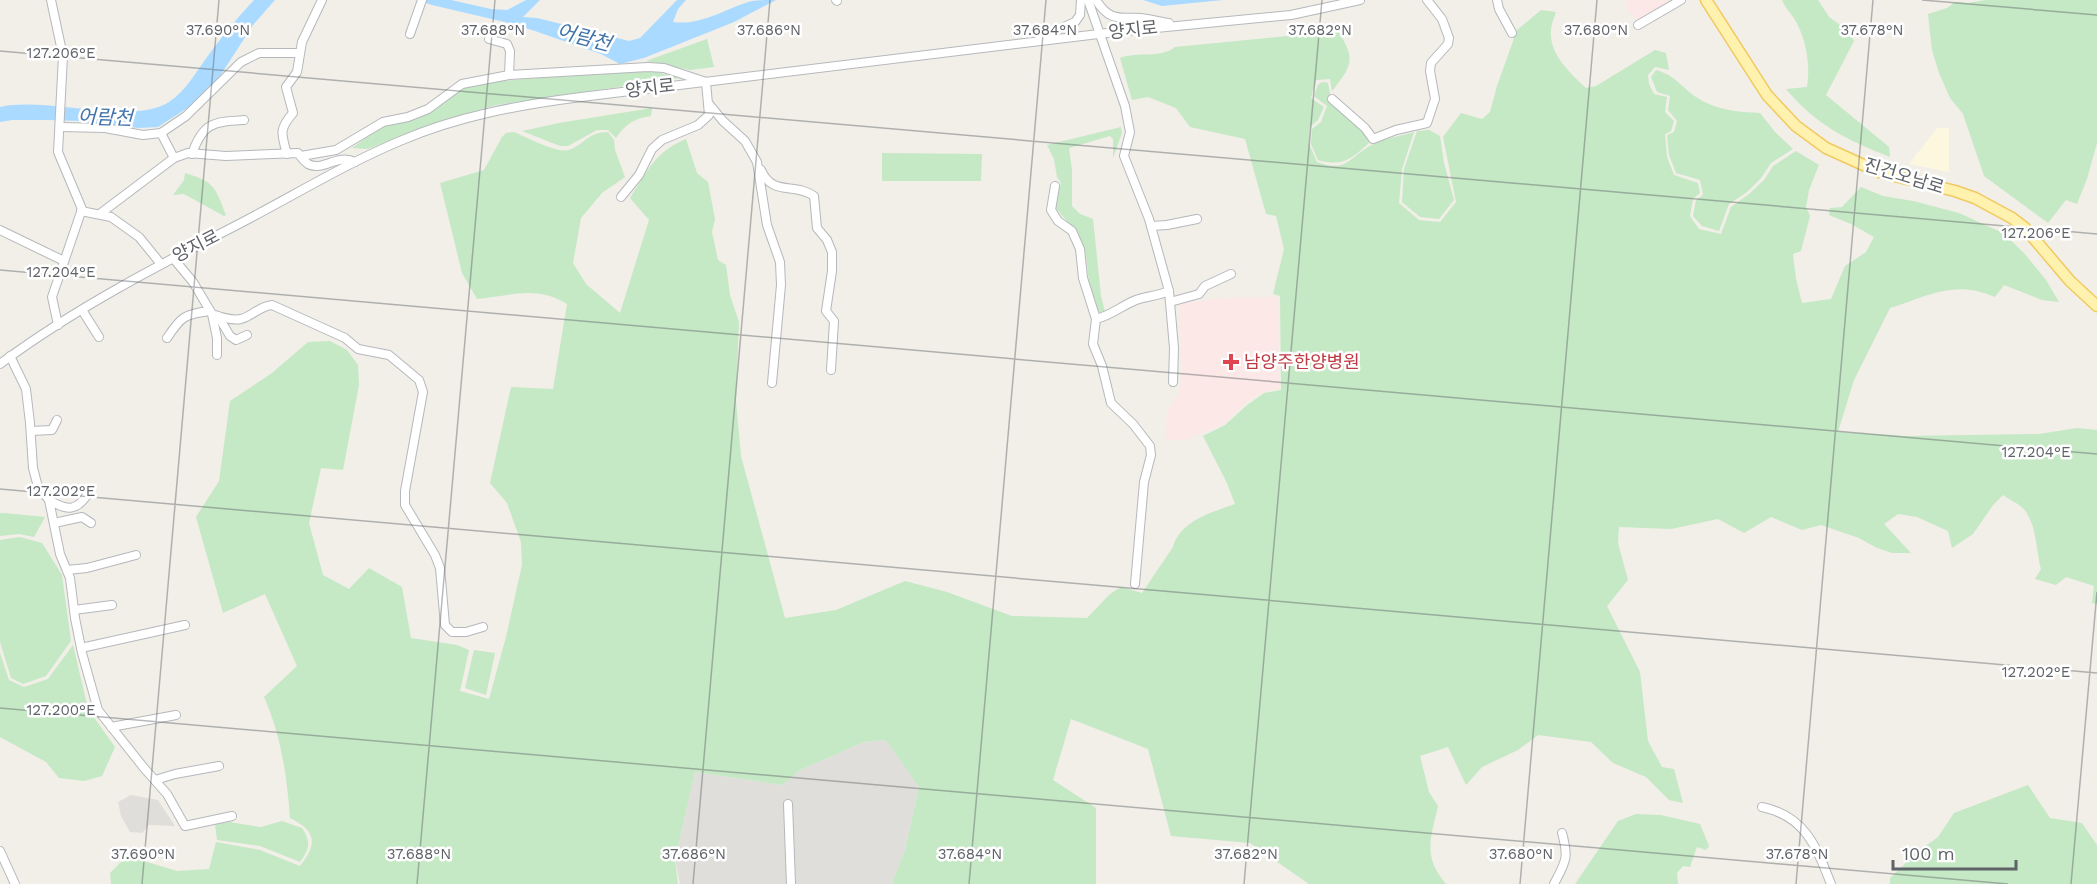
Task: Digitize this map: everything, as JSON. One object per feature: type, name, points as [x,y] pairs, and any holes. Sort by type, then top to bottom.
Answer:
[{"type":"main road","name":"진건오남로","points":[[1706,0],[1767,95],[1796,126],[1826,147],[1871,168],[1975,198],[2012,218],[2025,228],[2070,281],[2097,306]]},
{"type":"street","points":[[51,0],[63,56],[58,152],[82,208],[52,297],[58,325]]},
{"type":"street","points":[[287,154],[282,136],[283,128],[287,118],[293,113],[286,87],[297,72],[299,53],[322,0]]},
{"type":"street","points":[[1032,42],[1075,22],[1080,15],[1082,0]]},
{"type":"street","points":[[1088,0],[1125,106],[1130,132],[1124,156],[1151,226],[1169,291],[1174,348],[1173,382]]},
{"type":"street","points":[[1096,0],[1106,12],[1115,18],[1141,18],[1182,26]]},
{"type":"street","name":"양지로","points":[[0,364],[82,310],[161,264],[355,162],[400,141],[468,118],[521,105],[1032,42],[1291,15],[1360,0]]},
{"type":"street","points":[[1332,99],[1365,128],[1373,139],[1396,130],[1427,123],[1435,99],[1430,71],[1431,63],[1448,44],[1449,38],[1442,20],[1427,0]]},
{"type":"street","points":[[1497,0],[1499,9],[1512,33]]},
{"type":"street","points":[[1638,25],[1681,0]]},
{"type":"street","points":[[410,34],[422,3]]},
{"type":"street","points":[[489,39],[507,44],[510,51],[509,75]]},
{"type":"street","points":[[60,127],[105,128],[142,135],[161,133],[186,116],[241,62],[260,53],[299,53]]},
{"type":"street","points":[[301,156],[336,150],[373,127],[428,110],[462,84],[509,75],[648,67],[663,68],[706,82],[708,115],[698,125],[662,140],[652,150],[639,175],[621,197]]},
{"type":"street","points":[[709,104],[723,121],[745,141],[765,181],[774,187],[806,190],[814,196],[817,228],[827,240],[832,252],[832,271],[826,311],[834,321],[831,370]]},
{"type":"street","points":[[192,153],[198,138],[216,122],[244,120]]},
{"type":"street","points":[[161,133],[174,158]]},
{"type":"street","points":[[100,213],[174,158],[192,153],[226,156],[298,153],[305,162],[319,166],[343,158],[355,162]]},
{"type":"street","points":[[757,162],[767,225],[780,262],[781,285],[772,383]]},
{"type":"street","points":[[1055,186],[1051,210],[1058,221],[1072,231],[1077,239],[1082,258],[1083,278],[1096,319],[1093,344],[1102,366],[1111,403],[1133,424],[1150,446],[1151,455],[1144,482],[1135,584]]},
{"type":"street","points":[[81,211],[111,217],[139,237],[161,264]]},
{"type":"street","points":[[1151,226],[1197,219]]},
{"type":"street","points":[[0,230],[64,261]]},
{"type":"street","points":[[173,258],[193,282],[230,336],[236,340],[248,335]]},
{"type":"street","points":[[1170,302],[1199,294],[1205,286],[1231,274]]},
{"type":"street","points":[[1096,319],[1111,315],[1139,299],[1157,297],[1169,291]]},
{"type":"street","points":[[167,338],[180,319],[191,313],[240,319],[264,306],[272,305],[345,338],[358,349],[389,355],[404,365],[419,380],[423,392],[405,491],[405,505],[435,555],[440,568],[445,625],[452,632],[466,632],[483,627]]},
{"type":"street","points":[[82,310],[99,337]]},
{"type":"street","points":[[213,314],[218,355]]},
{"type":"street","points":[[10,356],[26,389],[33,468],[38,487],[49,500],[60,507],[70,509],[83,502],[89,492]]},
{"type":"street","points":[[31,431],[52,430],[57,420]]},
{"type":"street","points":[[49,500],[60,554],[70,578],[81,648],[98,710],[167,794],[185,826],[232,816]]},
{"type":"street","points":[[54,523],[82,517],[91,523]]},
{"type":"street","points":[[67,570],[87,568],[136,555]]},
{"type":"street","points":[[74,610],[112,605]]},
{"type":"street","points":[[81,648],[185,625]]},
{"type":"street","points":[[111,727],[176,715]]},
{"type":"street","points":[[155,780],[219,766]]},
{"type":"street","points":[[788,804],[791,884]]},
{"type":"street","points":[[1762,807],[1787,815],[1796,822],[1815,846],[1831,884]]},
{"type":"street","points":[[1554,884],[1567,859],[1562,833]]},
{"type":"street","points":[[0,851],[15,884]]},
{"type":"shaded area","points":[[1626,0],[1673,0],[1637,20],[1628,11]]},
{"type":"shaded area","points":[[1937,128],[1949,128],[1949,172],[1909,164]]},
{"type":"shaded area","name":"남양주한양병원","points":[[1220,298],[1278,298],[1279,389],[1264,391],[1245,403],[1224,424],[1185,440],[1165,440],[1167,412],[1179,393],[1182,375],[1179,304]]},
{"type":"shaded area","points":[[887,740],[919,787],[905,850],[892,884],[680,884],[675,859],[695,772],[782,785],[800,770],[864,742]]},
{"type":"shaded area","points":[[131,795],[158,800],[175,826],[149,825],[142,833],[130,832],[121,816],[118,802]]},
{"type":"green space","points":[[1782,0],[1818,0],[1829,17],[1850,32],[1854,41],[1826,95],[1889,147],[1890,157],[1833,130],[1797,102],[1786,89],[1807,87],[1808,71],[1807,53],[1802,35]]},
{"type":"green space","points":[[1986,0],[2097,0],[2097,143],[2077,204],[2066,200],[2048,223],[1984,176],[1963,114],[1950,98],[1932,50],[1928,14],[1947,8],[1955,2],[1968,3]]},
{"type":"green space","points":[[1541,10],[1556,12],[1551,29],[1554,48],[1562,63],[1586,88],[1596,86],[1655,50],[1666,53],[1669,70],[1655,67],[1648,75],[1649,84],[1654,94],[1667,97],[1665,112],[1674,121],[1671,131],[1665,134],[1667,157],[1674,175],[1698,183],[1700,193],[1693,199],[1690,216],[1699,229],[1721,234],[1731,207],[1764,180],[1773,166],[1796,151],[1819,165],[1809,190],[1806,207],[1810,216],[1801,251],[1793,254],[1802,303],[1831,299],[1845,266],[1866,252],[1874,237],[1829,215],[1830,208],[1842,207],[1861,187],[1883,196],[1959,213],[2003,233],[2024,253],[2046,280],[2059,302],[2042,300],[2004,285],[1995,297],[1967,289],[1954,289],[1929,294],[1890,308],[1854,380],[1838,432],[1906,436],[2039,434],[2077,428],[2097,430],[2097,604],[2092,603],[2094,586],[2066,577],[2056,585],[2035,579],[2041,569],[2030,518],[2024,509],[2003,495],[1993,505],[1973,534],[1952,548],[1948,531],[1917,517],[1898,514],[1884,524],[1911,553],[1892,553],[1859,538],[1821,525],[1802,530],[1771,517],[1744,533],[1718,519],[1671,529],[1619,527],[1618,543],[1628,580],[1607,606],[1640,672],[1648,741],[1662,767],[1674,769],[1683,803],[1669,800],[1646,777],[1613,763],[1591,742],[1538,735],[1518,750],[1482,767],[1466,785],[1448,747],[1420,756],[1429,792],[1438,806],[1431,837],[1431,855],[1438,874],[1446,884],[1309,884],[1250,843],[1171,836],[1148,749],[1071,719],[1053,780],[1096,808],[1096,884],[892,884],[905,850],[919,787],[886,740],[864,742],[800,770],[782,785],[695,772],[675,859],[678,884],[111,884],[110,873],[127,856],[177,871],[209,869],[216,842],[260,850],[300,866],[310,851],[312,838],[309,833],[290,818],[282,756],[275,726],[264,697],[297,666],[265,594],[223,613],[196,517],[219,481],[230,401],[272,373],[308,342],[330,341],[347,350],[358,365],[359,385],[343,470],[321,468],[309,523],[323,575],[349,589],[369,568],[402,587],[411,638],[457,645],[469,650],[460,691],[489,699],[522,565],[521,542],[507,503],[490,483],[511,387],[553,389],[567,304],[556,298],[534,293],[477,299],[462,273],[440,183],[484,170],[506,133],[514,132],[564,151],[574,148],[596,134],[608,132],[614,140],[615,150],[625,177],[602,193],[581,218],[573,263],[586,284],[620,313],[649,220],[630,198],[647,170],[659,156],[686,139],[697,173],[708,182],[715,219],[712,232],[718,260],[726,265],[730,295],[739,322],[736,401],[741,456],[785,618],[836,610],[905,581],[947,592],[1012,616],[1087,618],[1110,594],[1121,587],[1142,593],[1182,530],[1198,519],[1235,504],[1203,436],[1225,425],[1264,393],[1281,390],[1280,296],[1273,294],[1284,249],[1276,216],[1266,214],[1245,139],[1190,127],[1176,108],[1148,97],[1132,100],[1120,58],[1163,53],[1175,47],[1338,31],[1349,56],[1347,68],[1332,91],[1330,79],[1316,80],[1311,98],[1324,107],[1318,120],[1310,127],[1309,144],[1317,162],[1334,166],[1345,164],[1373,144],[1414,132],[1402,169],[1399,203],[1419,220],[1440,222],[1456,202],[1443,137],[1461,113],[1482,119],[1490,112],[1517,30]]},
{"type":"green space","points":[[707,39],[714,67],[690,70],[646,61]]},
{"type":"green space","points":[[1656,70],[1668,75],[1696,97],[1711,105],[1735,111],[1760,113],[1793,149],[1771,163],[1761,178],[1747,192],[1729,204],[1719,231],[1702,226],[1693,216],[1696,200],[1703,195],[1700,180],[1676,173],[1669,155],[1667,135],[1674,132],[1677,121],[1668,110],[1670,96],[1657,92],[1651,77]]},
{"type":"green space","points":[[653,71],[679,78],[496,105],[428,125],[368,149],[352,148],[382,126],[417,119],[430,112],[463,88],[524,79]]},
{"type":"green space","points":[[1322,82],[1328,83],[1330,93],[1328,101],[1363,131],[1369,143],[1352,157],[1340,162],[1318,160],[1311,144],[1312,129],[1321,122],[1327,106],[1314,96],[1318,85]]},
{"type":"green space","points":[[652,108],[651,116],[631,122],[616,138],[608,130],[597,130],[568,146],[560,146],[522,131],[559,123]]},
{"type":"green space","points":[[1121,127],[1122,133],[1113,158],[1113,139],[1110,136],[1069,148],[1072,170],[1072,206],[1080,214],[1093,219],[1101,296],[1105,312],[1101,313],[1093,301],[1083,243],[1077,232],[1056,208],[1055,203],[1061,183],[1047,145]]},
{"type":"green space","points":[[1429,130],[1440,136],[1444,163],[1454,200],[1439,219],[1420,217],[1402,202],[1404,169],[1417,131]]},
{"type":"green space","points":[[882,153],[982,154],[981,181],[882,181]]},
{"type":"green space","points":[[185,173],[203,179],[213,187],[226,215],[184,194],[173,195],[184,180]]},
{"type":"green space","points":[[0,513],[45,517],[34,537],[19,534],[0,536]]},
{"type":"green space","points":[[20,537],[42,543],[62,575],[71,641],[46,676],[23,684],[11,678],[0,642],[0,540]]},
{"type":"green space","points":[[73,645],[88,709],[115,747],[102,776],[84,781],[59,778],[46,762],[0,737],[0,653],[9,680],[24,687],[48,679]]},
{"type":"green space","points":[[474,650],[495,653],[486,695],[465,688]]},
{"type":"green space","points":[[2028,785],[2050,818],[2082,823],[2097,845],[2097,884],[1890,884],[1890,878],[1916,853],[1938,837],[1954,813]]},
{"type":"green space","points":[[1636,814],[1661,815],[1700,824],[1709,846],[1706,850],[1697,847],[1690,867],[1683,866],[1677,873],[1678,884],[1575,884],[1618,821]]},
{"type":"green space","points":[[282,821],[302,828],[307,837],[306,853],[300,862],[260,846],[217,840],[215,824],[229,822],[261,827]]},
{"type":"water","name":"어람천","points":[[254,0],[275,0],[253,25],[220,76],[198,101],[158,127],[138,128],[82,121],[12,120],[0,122],[0,107],[41,105],[133,111],[153,109],[169,102],[186,86],[220,39]]},
{"type":"water","name":"어람천","points":[[417,0],[451,0],[491,9],[507,10],[526,0],[540,0],[523,17],[537,18],[629,41],[640,38],[677,0],[686,0],[678,9],[673,22],[684,23],[704,19],[752,1],[776,0],[734,22],[644,58],[620,64],[601,54],[535,31]]},
{"type":"water","points":[[1143,0],[1223,0],[1162,6]]},
{"type":"place","name":"남양주한양병원","points":[[1231,362]]}]
